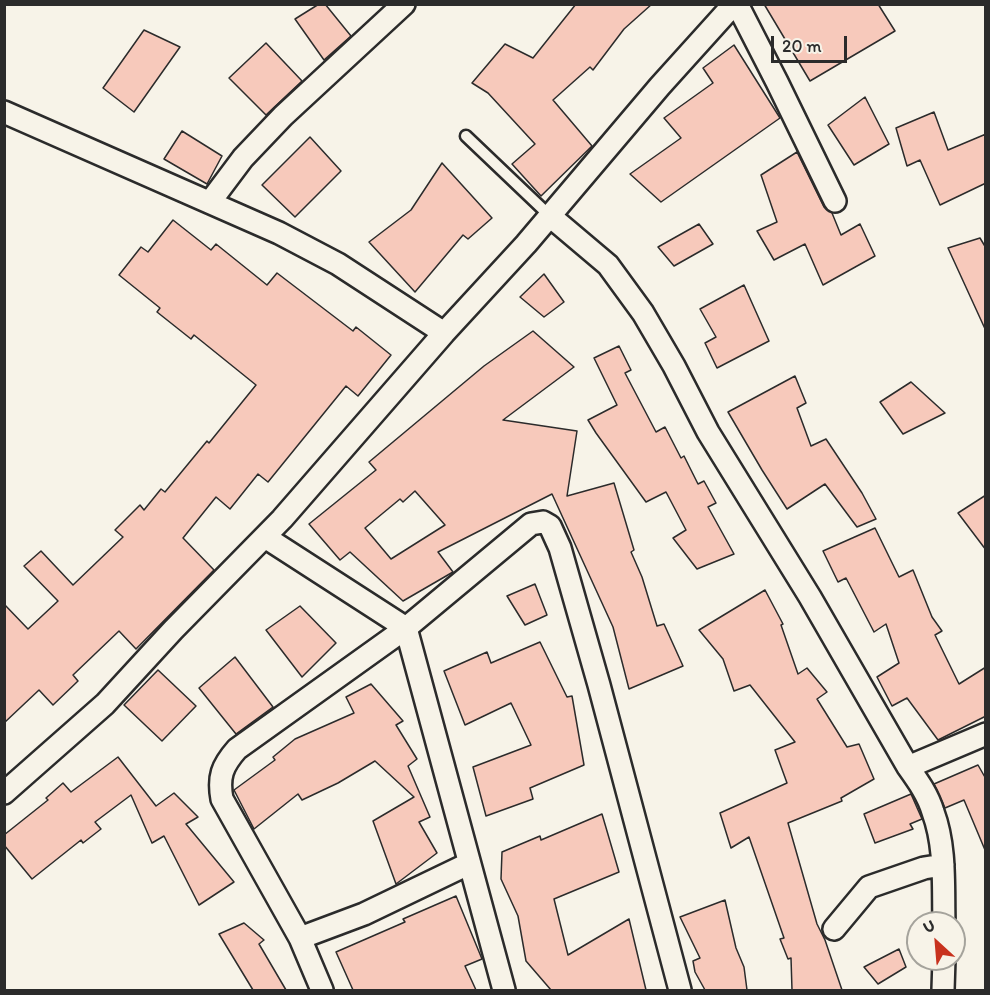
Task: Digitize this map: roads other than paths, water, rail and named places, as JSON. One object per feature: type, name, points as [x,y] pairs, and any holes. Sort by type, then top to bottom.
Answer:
[{"type":"street","points":[[210,202],[243,158],[283,116],[404,4]]},
{"type":"street","points":[[4,793],[105,704],[173,630],[265,537],[550,216],[660,86],[736,4],[835,201]]},
{"type":"street","points":[[4,112],[279,233],[338,264],[444,333]]},
{"type":"street","points":[[550,216],[608,265],[643,313],[708,432],[810,597],[908,767],[925,791],[939,829],[943,865],[944,911]]},
{"type":"street","points":[[322,990],[300,938],[222,799],[219,785],[222,772],[237,749],[406,628],[531,524],[543,522],[550,526],[560,548],[680,990]]},
{"type":"street","points":[[265,537],[406,628],[468,864],[504,990]]},
{"type":"street","points":[[908,767],[986,734]]},
{"type":"street","points":[[300,938],[364,914],[468,864]]},
{"type":"street","points":[[834,929],[869,888],[924,868],[943,865]]},
{"type":"street","points":[[943,990],[944,971]]},
{"type":"lane","points":[[465,136],[550,216]]}]
